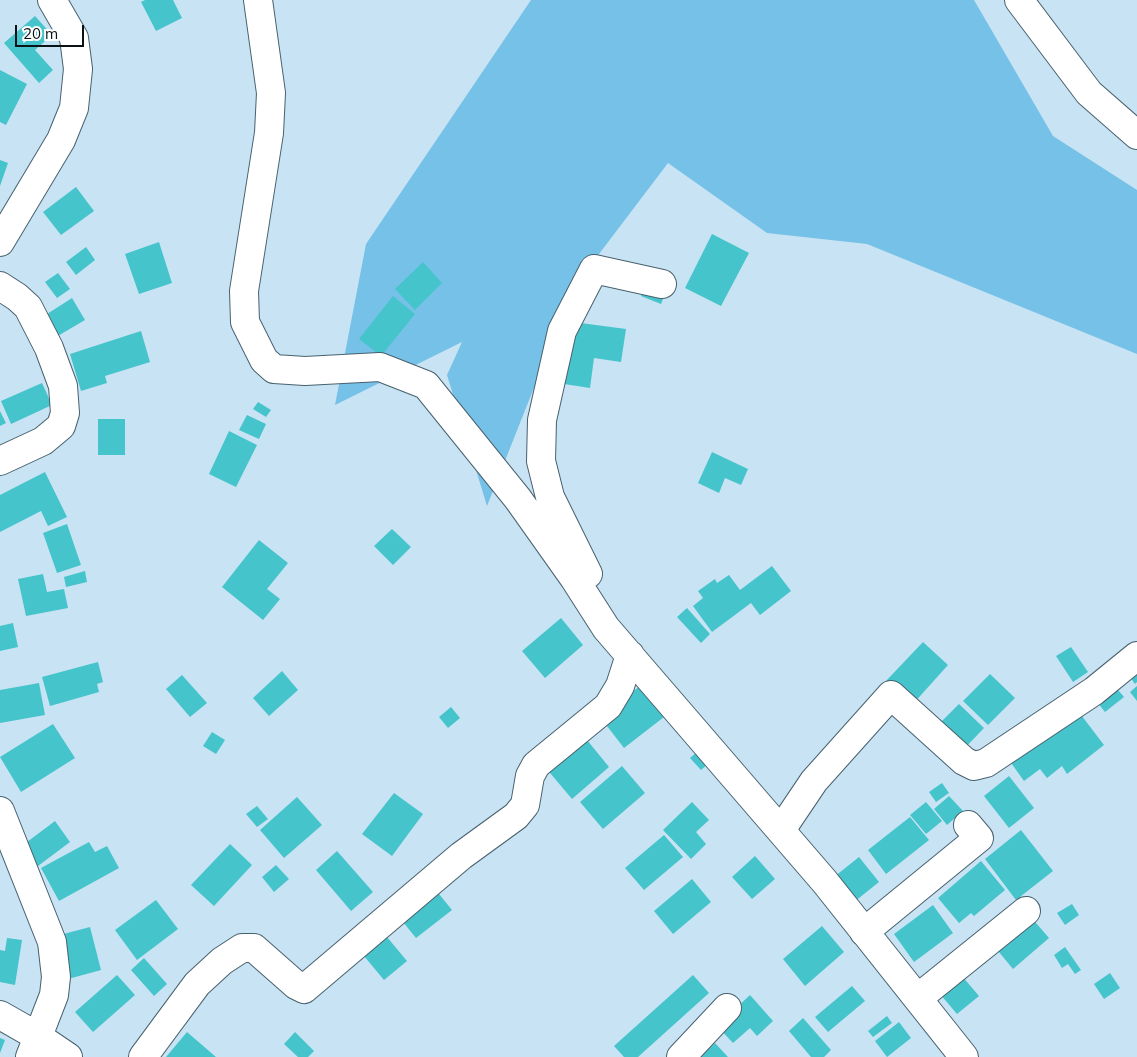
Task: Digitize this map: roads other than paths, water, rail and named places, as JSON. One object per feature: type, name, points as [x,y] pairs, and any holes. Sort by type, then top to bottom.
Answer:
[{"type":"street","points":[[0,242],[61,140],[74,108],[78,69],[74,38],[52,0]]},
{"type":"street","points":[[258,0],[270,92],[269,133],[244,291],[245,322],[264,360],[274,368],[305,370],[380,367],[426,385],[518,499],[574,578],[606,628],[781,830],[918,998],[952,1053]]},
{"type":"street","points":[[1019,0],[1089,92],[1137,134]]},
{"type":"street","points":[[606,628],[592,583],[550,497],[540,461],[542,420],[562,331],[594,268],[662,284]]},
{"type":"street","points":[[0,286],[17,297],[28,308],[49,348],[63,386],[65,413],[61,426],[43,441],[0,460]]},
{"type":"street","points":[[143,1057],[197,984],[222,961],[242,948],[254,948],[296,985],[304,988],[461,856],[516,816],[525,805],[530,776],[536,765],[608,706],[620,686],[630,655]]},
{"type":"street","points":[[781,830],[814,781],[891,695],[964,761],[974,766],[986,764],[1094,691],[1137,656]]},
{"type":"street","points":[[0,811],[52,942],[56,977],[54,994],[33,1046]]},
{"type":"street","points":[[864,932],[979,838],[968,825]]},
{"type":"street","points":[[918,998],[1026,911]]},
{"type":"street","points":[[681,1057],[728,1008]]},
{"type":"street","points":[[0,1015],[33,1046],[68,1057]]}]
